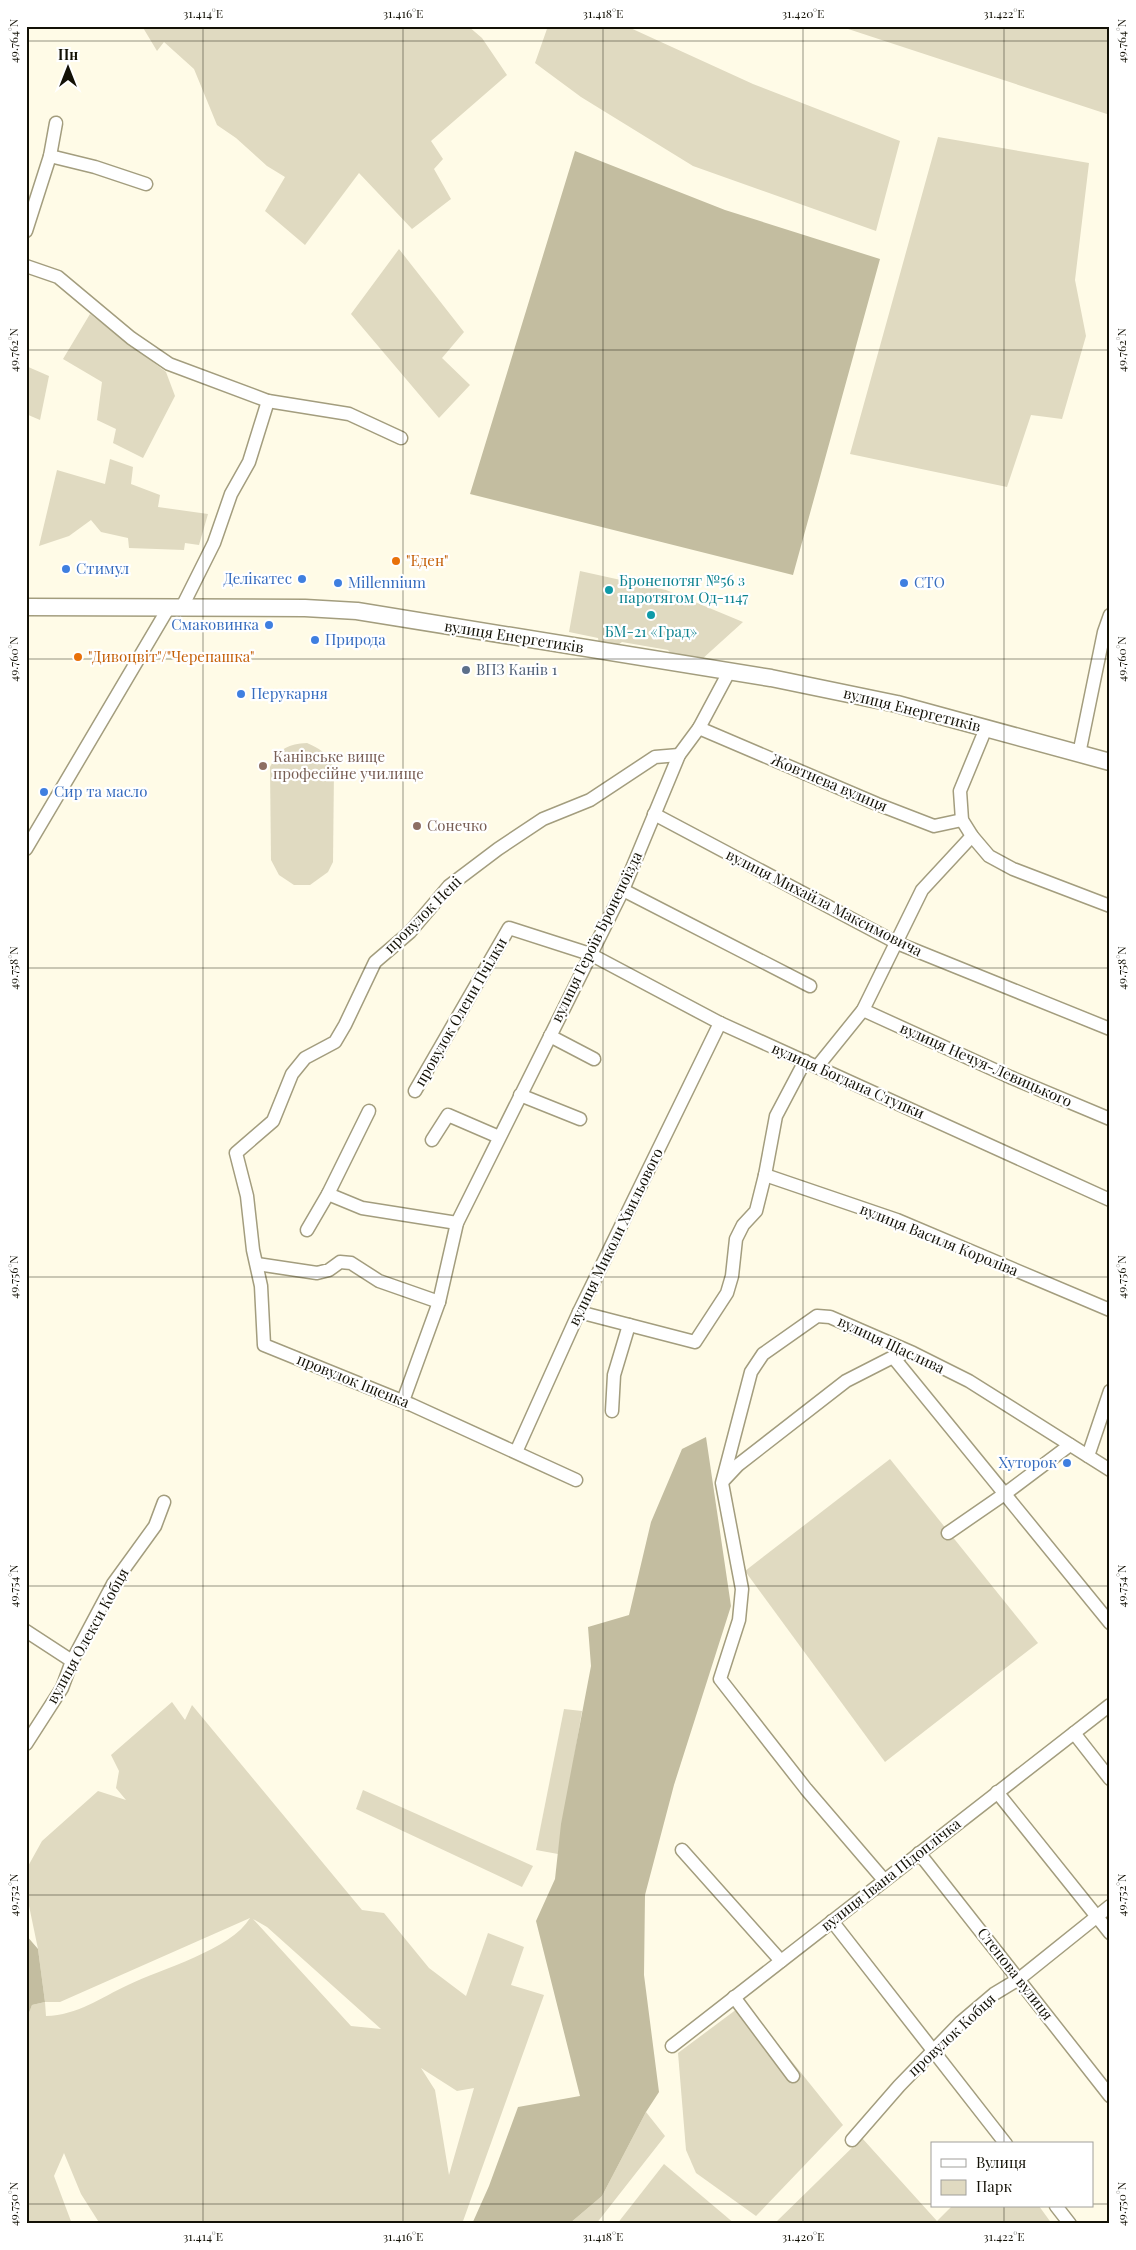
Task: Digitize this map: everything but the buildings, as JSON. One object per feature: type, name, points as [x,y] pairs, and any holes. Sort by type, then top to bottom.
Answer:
[{"type":"main road","name":"вулиця Енергетиків","points":[[26,607],[305,608],[357,611],[730,670],[897,704],[1110,762]]},
{"type":"street","points":[[26,231],[50,156],[56,123]]},
{"type":"street","points":[[50,156],[95,167],[146,184]]},
{"type":"street","points":[[26,266],[58,277],[132,338],[169,364],[268,401],[349,414],[401,438]]},
{"type":"street","points":[[26,849],[214,543],[232,494],[249,462],[268,401]]},
{"type":"street","points":[[1079,754],[1104,632],[1110,615]]},
{"type":"street","name":"вулиця Героїв Бронепоїзда","points":[[403,1401],[439,1302],[457,1223],[623,890],[679,755],[699,728],[730,670]]},
{"type":"street","name":"Жовтнева вулиця","points":[[699,728],[877,804],[934,826],[962,820]]},
{"type":"street","points":[[986,728],[960,791],[962,820],[972,836],[989,856],[1013,870],[1110,906]]},
{"type":"street","name":"провулок Нені","points":[[236,1153],[273,1121],[292,1074],[305,1058],[335,1042],[375,962],[410,932],[448,886],[543,819],[590,800],[655,757],[679,755]]},
{"type":"street","name":"вулиця Михайла Максимовича","points":[[654,814],[897,943],[1110,1029]]},
{"type":"street","points":[[579,1312],[695,1342],[727,1293],[732,1276],[736,1239],[743,1225],[756,1210],[765,1175],[776,1116],[811,1064],[863,1010],[922,890],[972,836]]},
{"type":"street","points":[[623,890],[810,986]]},
{"type":"street","name":"провулок Олени Пчілки","points":[[415,1091],[509,928],[590,954]]},
{"type":"street","name":"вулиця Богдана Ступки","points":[[590,954],[720,1023],[1110,1200]]},
{"type":"street","name":"вулиця Нечуя-Левицького","points":[[863,1010],[1010,1077],[1110,1119]]},
{"type":"street","name":"вулиця Миколи Хвильового","points":[[516,1452],[579,1312],[720,1023]]},
{"type":"street","name":"вулиця Героїв Бронепоїзда","points":[[550,1036],[594,1059]]},
{"type":"street","points":[[520,1095],[580,1119]]},
{"type":"street","points":[[307,1230],[328,1194],[370,1111]]},
{"type":"street","points":[[432,1140],[448,1115],[499,1138]]},
{"type":"street","name":"провулок Іщенка","points":[[236,1153],[247,1196],[253,1250],[262,1286],[264,1345],[403,1401],[576,1480]]},
{"type":"street","name":"вулиця Василя Короліва","points":[[765,1175],[897,1220],[1110,1310]]},
{"type":"street","points":[[328,1194],[362,1208],[457,1223]]},
{"type":"street","points":[[256,1264],[317,1273],[329,1270],[340,1262],[351,1263],[379,1281],[439,1302]]},
{"type":"street","name":"вулиця Щаслива","points":[[722,1483],[751,1372],[763,1354],[817,1316],[830,1317],[913,1352],[969,1381],[1110,1470]]},
{"type":"street","points":[[612,1411],[614,1375],[629,1325]]},
{"type":"street","points":[[884,1880],[806,1789],[720,1679],[739,1620],[742,1589],[722,1483],[738,1465],[846,1381],[893,1357],[913,1352]]},
{"type":"street","points":[[893,1357],[1006,1493],[1110,1623]]},
{"type":"street","points":[[1088,1456],[1110,1391]]},
{"type":"street","points":[[948,1533],[1070,1445]]},
{"type":"street","name":"вулиця Олекси Кобця","points":[[26,1744],[62,1688],[72,1661],[114,1584],[155,1526],[164,1502]]},
{"type":"street","points":[[26,1631],[72,1661]]},
{"type":"street","name":"вулиця Івана Підоплічка","points":[[672,2046],[1110,1705]]},
{"type":"street","points":[[1074,1733],[1110,1779]]},
{"type":"street","points":[[997,1792],[1110,1933]]},
{"type":"street","points":[[682,1850],[781,1960]]},
{"type":"street","name":"Степова вулиця","points":[[919,1853],[1110,2096]]},
{"type":"street","name":"провулок Кобця","points":[[852,2140],[932,2050],[994,1994],[1019,1979],[1110,1906]]},
{"type":"street","points":[[832,1921],[1004,2142]]},
{"type":"street","points":[[734,1998],[793,2076]]},
{"type":"street","points":[[1058,2208],[1070,2224]]},
{"type":"green space","points":[[142,26],[468,26],[482,38],[507,75],[431,141],[443,159],[434,169],[451,199],[412,229],[359,173],[305,245],[265,211],[285,177],[267,166],[236,138],[217,125],[194,69],[164,42],[157,51]]},
{"type":"green space","points":[[548,26],[626,26],[753,84],[900,141],[876,231],[693,166],[581,97],[535,63]]},
{"type":"green space","points":[[839,26],[1110,26],[1110,115]]},
{"type":"green space","points":[[938,137],[1089,163],[1075,280],[1086,336],[1062,419],[1031,415],[1007,487],[850,454]]},
{"type":"green space","points":[[399,249],[464,332],[442,358],[470,385],[439,418],[351,314]]},
{"type":"green space","points":[[90,314],[166,372],[175,396],[143,458],[113,443],[116,429],[97,420],[102,382],[63,359]]},
{"type":"green space","points":[[26,366],[49,376],[40,420],[26,414]]},
{"type":"green space","points":[[110,459],[133,467],[131,484],[160,495],[158,507],[208,514],[199,545],[185,543],[184,550],[129,548],[128,538],[101,532],[91,520],[69,536],[39,546],[57,470],[105,484]]},
{"type":"green space","points":[[580,571],[666,590],[743,622],[701,660],[672,655],[668,650],[622,642],[615,647],[599,644],[598,638],[569,632]]},
{"type":"green space","points":[[307,743],[324,753],[334,769],[333,862],[328,872],[310,885],[294,885],[279,875],[271,860],[270,767],[284,749],[289,746]]},
{"type":"green space","points":[[890,1459],[1038,1643],[885,1762],[745,1571]]},
{"type":"green space","points":[[172,1702],[185,1720],[192,1705],[362,1910],[384,1913],[429,1968],[466,1996],[488,1933],[524,1947],[511,1985],[544,1995],[462,2224],[100,2224],[81,2194],[64,2153],[54,2176],[72,2224],[26,2224],[26,2021],[32,2005],[45,2002],[38,1949],[28,1901],[27,1868],[42,1841],[98,1791],[126,1800],[116,1788],[119,1771],[111,1755]],"holes":[[[250,1918],[228,1940],[194,1958],[128,1985],[79,2009],[68,2013],[46,2016],[45,2002],[60,2002]],[[253,1919],[267,1927],[381,2029],[351,2026]],[[421,2068],[457,2091],[474,2088],[449,2175],[435,2090]]]},
{"type":"green space","points":[[564,1709],[582,1711],[558,1854],[536,1850]]},
{"type":"green space","points":[[363,1790],[533,1866],[522,1887],[356,1809]]},
{"type":"green space","points":[[745,2003],[843,2125],[756,2216],[696,2173],[686,2150],[678,2053]]},
{"type":"green space","points":[[646,2112],[665,2136],[596,2224],[569,2224],[602,2196]]},
{"type":"green space","points":[[862,2138],[937,2221],[950,2208],[1040,2208],[1052,2224],[774,2224]]},
{"type":"green space","points":[[664,2164],[735,2224],[617,2224]]},
{"type":"shaded area","points":[[575,151],[725,210],[880,259],[793,575],[470,494]]},
{"type":"shaded area","points":[[706,1437],[731,1606],[674,1785],[645,1895],[644,1975],[659,2092],[646,2112],[602,2196],[569,2224],[472,2224],[489,2186],[518,2107],[580,2096],[536,1921],[555,1879],[561,1824],[591,1666],[588,1627],[629,1615],[651,1522],[682,1449]]},
{"type":"shaded area","points":[[26,1935],[38,1949],[45,2002],[32,2005],[26,2021]]},
{"type":"place","name":"\"Еден\"","points":[[396,561]]},
{"type":"place","name":"Стимул","points":[[66,569]]},
{"type":"place","name":"Делікатес","points":[[302,579]]},
{"type":"place","name":"Millennium","points":[[338,583]]},
{"type":"place","name":"СТО","points":[[904,583]]},
{"type":"place","name":"Бронепотяг №56 з паротягом Од-1147","points":[[609,590]]},
{"type":"place","name":"БМ-21 «Град»","points":[[651,615]]},
{"type":"place","name":"Смаковинка","points":[[269,625]]},
{"type":"place","name":"Природа","points":[[315,640]]},
{"type":"place","name":"\"Дивоцвіт\"/\"Черепашка\"","points":[[78,657]]},
{"type":"place","name":"ВПЗ Канів 1","points":[[466,670]]},
{"type":"place","name":"Перукарня","points":[[241,694]]},
{"type":"place","name":"Канівське вище професійне училище","points":[[263,766]]},
{"type":"place","name":"Сир та масло","points":[[44,792]]},
{"type":"place","name":"Сонечко","points":[[417,826]]},
{"type":"place","name":"Хуторок","points":[[1067,1463]]}]
